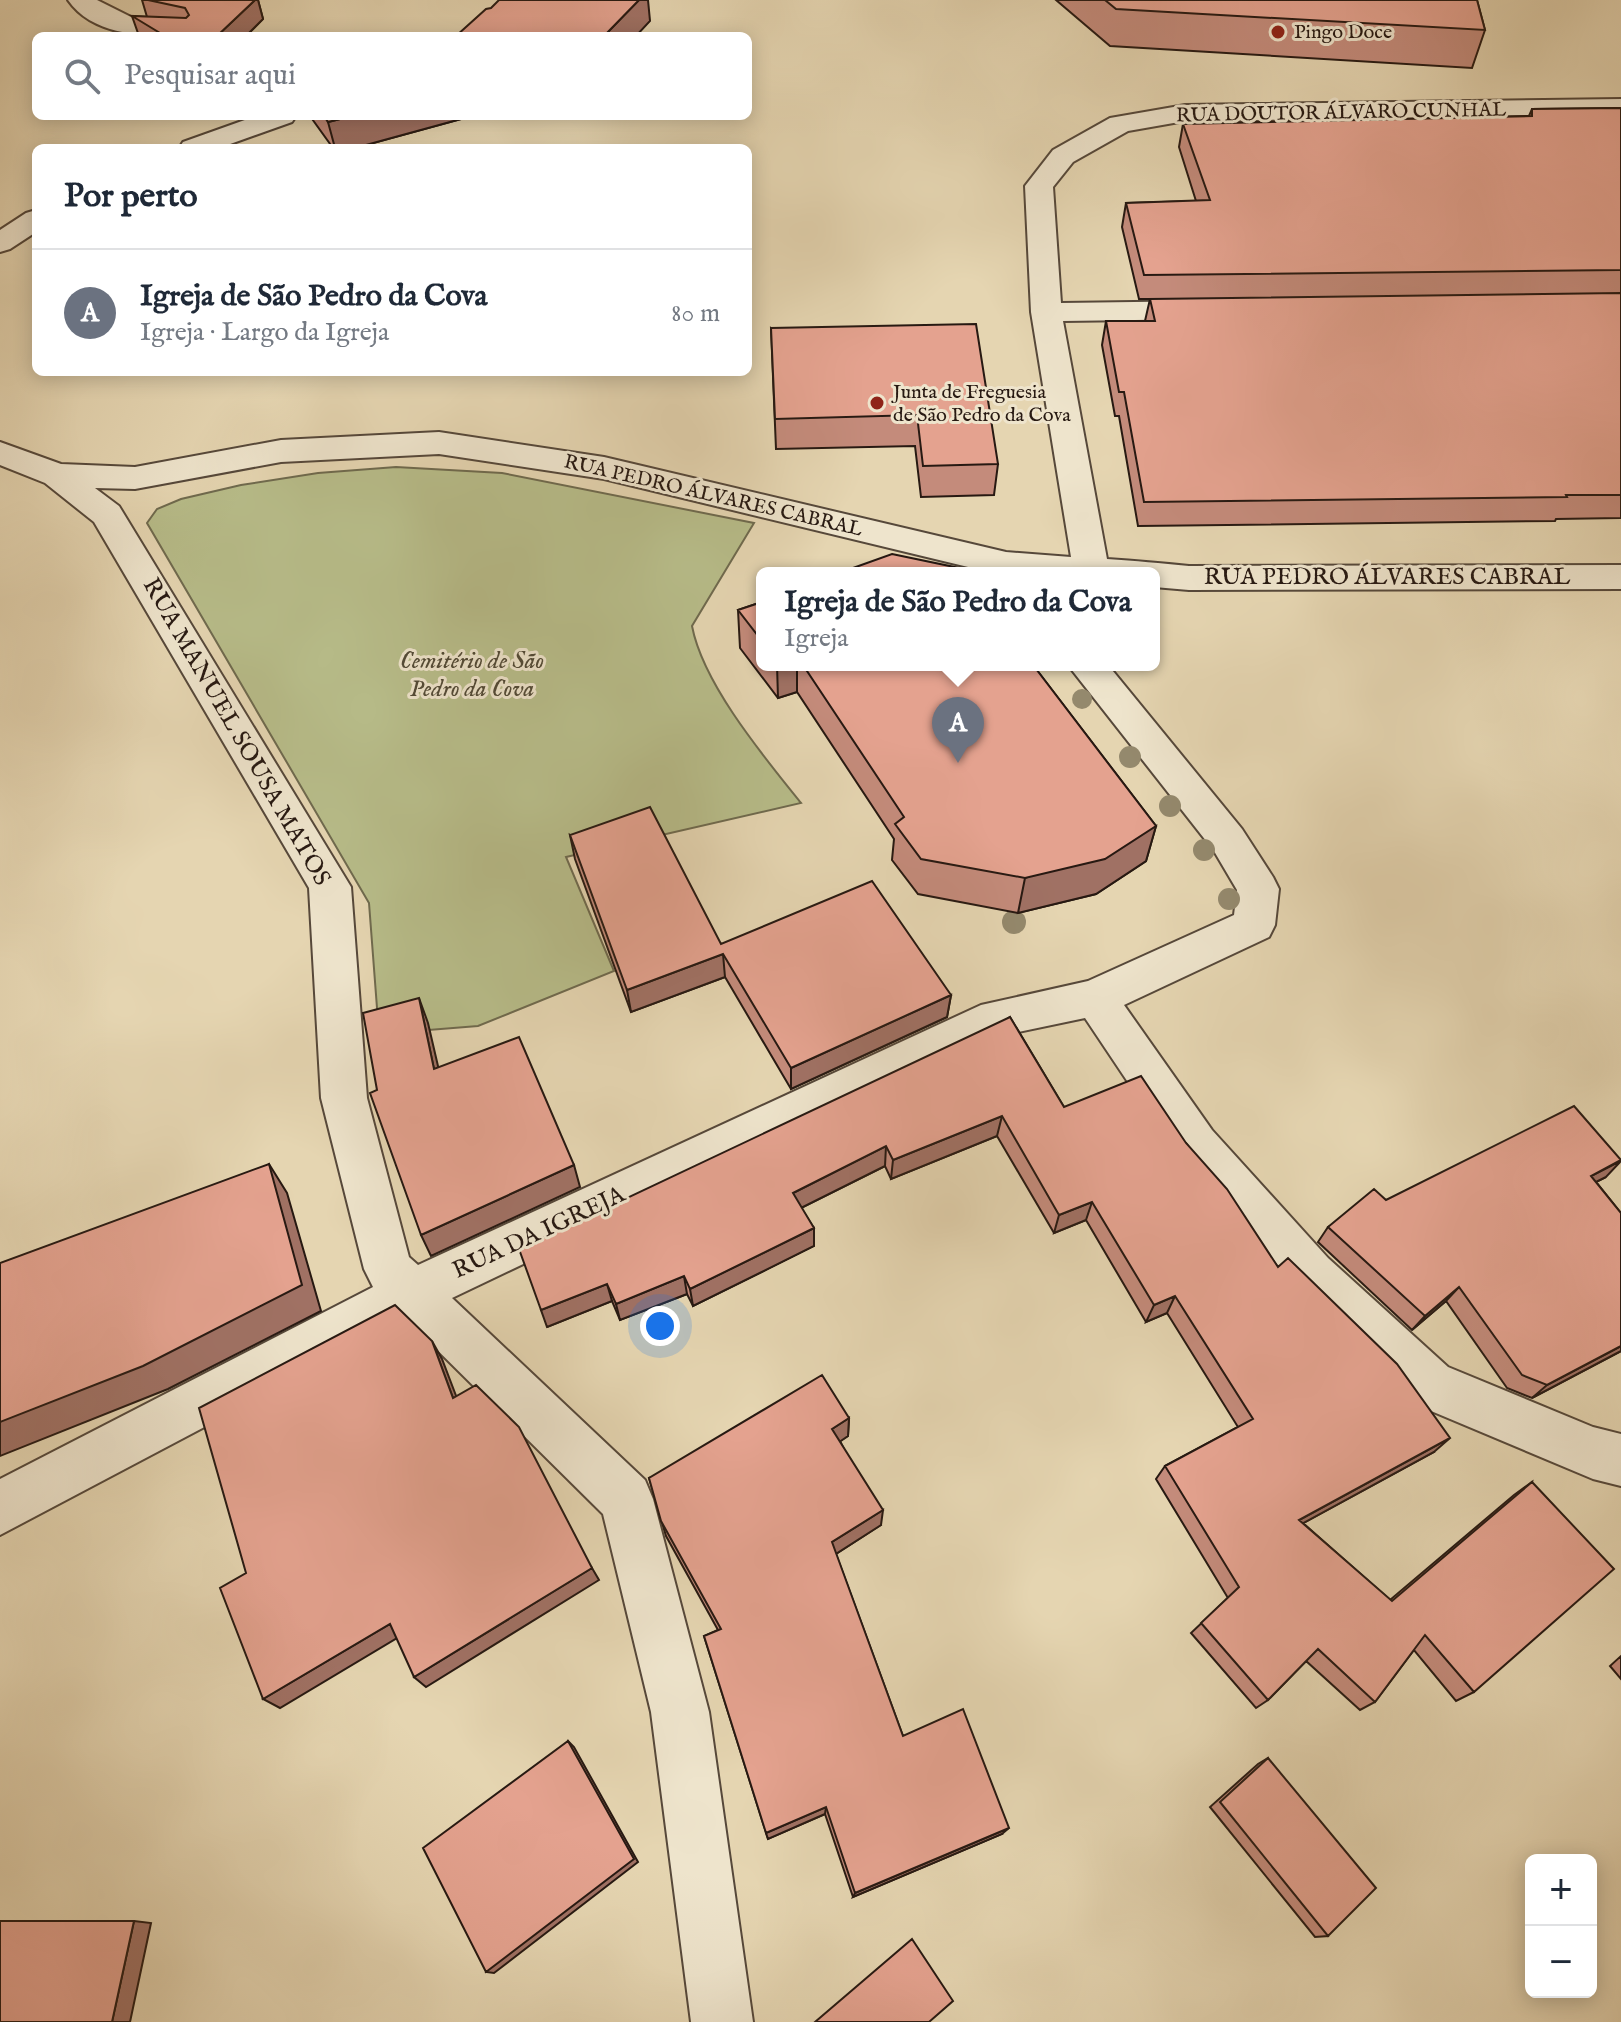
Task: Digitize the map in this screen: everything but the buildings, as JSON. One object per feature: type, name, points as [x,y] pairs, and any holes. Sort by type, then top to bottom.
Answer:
[{"type":"street","points":[[81,0],[95,12],[139,30],[153,32]]},
{"type":"street","name":"RUA DOUTOR ÁLVARO CUNHAL","points":[[1090,567],[1046,312],[1039,186],[1063,156],[1120,124],[1185,113],[1621,107]]},
{"type":"street","points":[[204,144],[271,120]]},
{"type":"street","points":[[0,243],[32,222]]},
{"type":"street","points":[[1046,312],[1238,309]]},
{"type":"street","name":"RUA PEDRO ÁLVARES CABRAL","points":[[57,475],[135,478],[281,451],[439,443],[604,468],[1001,567]]},
{"type":"street","name":"RUA MANUEL SOUSA MATOS","points":[[0,453],[57,475],[107,514],[330,887],[344,1098],[388,1269],[626,1499],[680,1712],[722,2022]]},
{"type":"street","name":"RUA PEDRO ÁLVARES CABRAL","points":[[1160,576],[1621,577]]},
{"type":"street","name":"RUA DA IGREJA","points":[[0,1508],[412,1292],[997,1018],[1095,998],[1254,925],[1258,889],[1228,840],[1092,671]]},
{"type":"street","points":[[1095,998],[1196,1145],[1311,1274],[1430,1385],[1593,1453],[1621,1460]]},
{"type":"green space","name":"Cemitério de São Pedro da Cova","points":[[396,467],[502,473],[754,523],[692,626],[708,672],[722,695],[753,742],[801,803],[566,857],[614,971],[478,1026],[379,1034],[369,903],[147,523],[157,509],[181,499],[241,485],[318,473]]},
{"type":"place","name":"Pingo Doce","points":[[1278,32]]},
{"type":"place","name":"Junta de Freguesia de São Pedro da Cova","points":[[877,403]]},
{"type":"place","name":"Igreja de São Pedro da Cova","points":[[958,763]]}]
